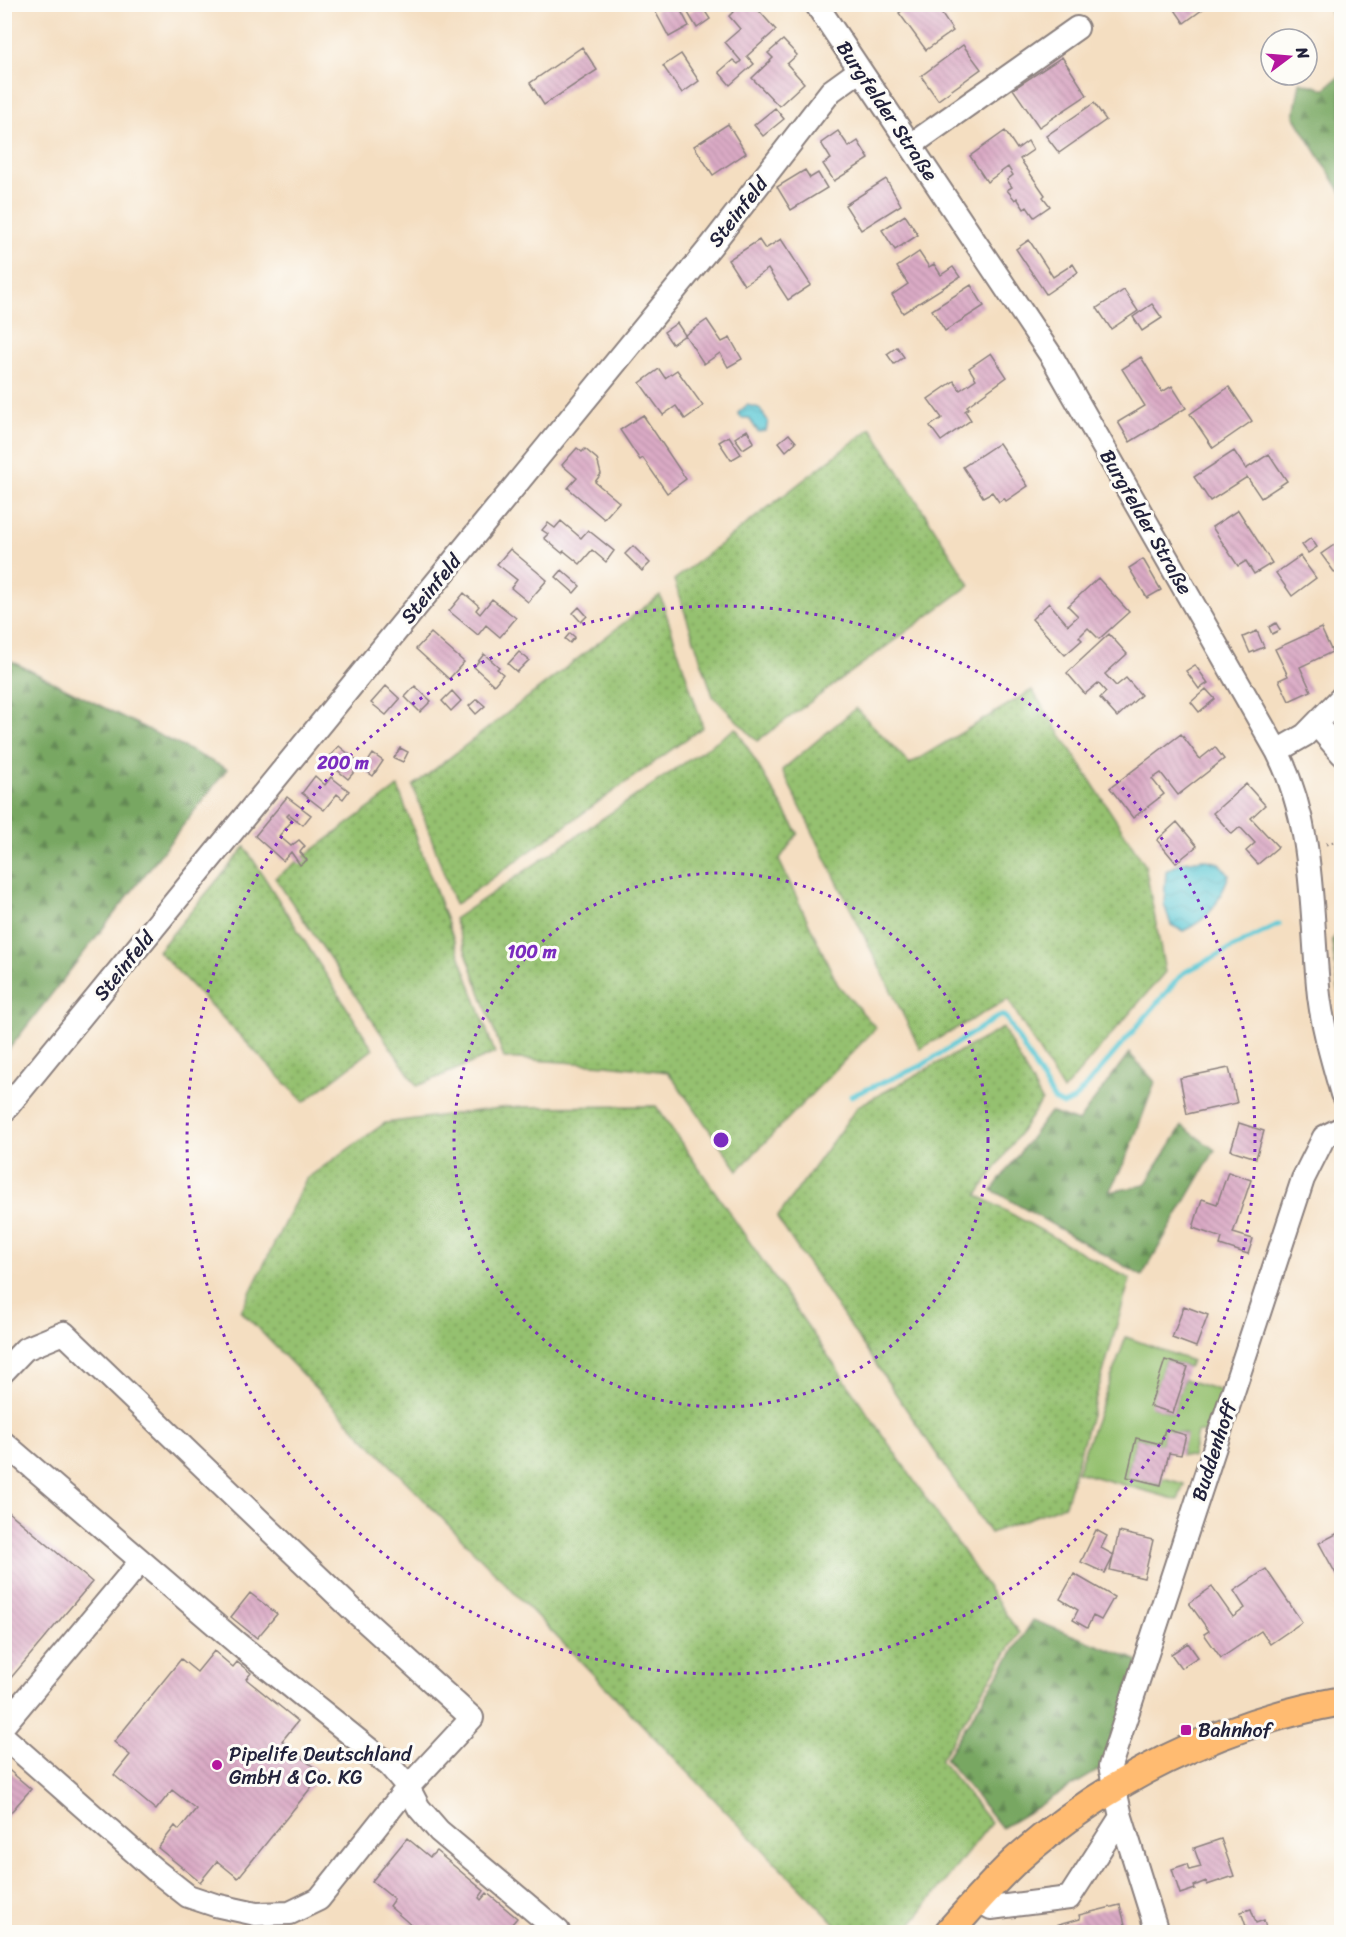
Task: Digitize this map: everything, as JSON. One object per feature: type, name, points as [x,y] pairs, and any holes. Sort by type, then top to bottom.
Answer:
[{"type":"main road","points":[[949,1932],[1014,1863],[1055,1828],[1114,1787],[1198,1745],[1261,1720],[1341,1701]]},
{"type":"street","name":"Burgfelder Straße","points":[[822,7],[860,70],[1052,357],[1288,774],[1303,821],[1319,998],[1341,1094]]},
{"type":"street","points":[[911,145],[1077,28]]},
{"type":"street","name":"Steinfeld","points":[[4,1111],[256,806],[711,246],[831,91],[860,70]]},
{"type":"street","points":[[1277,751],[1305,735],[1341,697]]},
{"type":"street","points":[[1316,724],[1341,754]]},
{"type":"street","name":"Buddenhoff","points":[[1157,1932],[1121,1816],[1110,1766],[1303,1179],[1324,1137],[1341,1128]]},
{"type":"street","points":[[4,1371],[25,1349],[64,1333],[353,1610],[472,1718],[408,1787],[319,1899],[290,1912],[256,1914],[188,1896],[155,1870],[4,1737]]},
{"type":"street","points":[[4,1443],[238,1644],[390,1766],[408,1787],[419,1808],[439,1831],[558,1931]]},
{"type":"street","points":[[4,1725],[141,1561]]},
{"type":"street","points":[[978,1899],[991,1908],[1069,1898],[1121,1816]]},
{"type":"path","points":[[1321,846],[1341,840]]},
{"type":"path","points":[[4,1930],[23,1932]]},
{"type":"green space","points":[[1327,5],[1341,5],[1341,33]]},
{"type":"green space","points":[[1341,75],[1341,192],[1294,116],[1299,87],[1324,89]]},
{"type":"green space","points":[[871,428],[970,585],[757,741],[713,696],[674,580]]},
{"type":"green space","points":[[660,595],[703,727],[455,905],[413,786]]},
{"type":"green space","points":[[5,658],[227,769],[5,1054]]},
{"type":"green space","points":[[1032,690],[1145,865],[1165,972],[1063,1091],[1008,999],[920,1049],[782,770],[856,708],[910,764]]},
{"type":"green space","points":[[736,728],[798,833],[779,860],[838,985],[876,1028],[738,1170],[668,1072],[504,1058],[454,919]]},
{"type":"green space","points":[[398,787],[495,1053],[417,1086],[275,878]]},
{"type":"green space","points":[[245,847],[373,1049],[304,1102],[158,951]]},
{"type":"green space","points":[[1341,927],[1341,1008],[1332,941]]},
{"type":"green space","points":[[1003,1028],[1042,1101],[977,1195],[1130,1279],[1065,1505],[990,1533],[777,1218],[858,1106]]},
{"type":"green space","points":[[1129,1053],[1155,1082],[1128,1155],[1109,1192],[1145,1185],[1182,1126],[1215,1150],[1142,1276],[992,1190],[1050,1112],[1078,1122]]},
{"type":"green space","points":[[656,1106],[1019,1633],[940,1760],[991,1823],[905,1932],[843,1932],[241,1311],[306,1179],[385,1123],[508,1107]]},
{"type":"green space","points":[[1126,1337],[1192,1361],[1188,1367],[1165,1360],[1151,1406],[1173,1413],[1184,1379],[1224,1392],[1212,1433],[1197,1432],[1192,1457],[1181,1455],[1185,1434],[1165,1430],[1161,1444],[1136,1438],[1127,1477],[1160,1485],[1163,1478],[1184,1484],[1178,1500],[1077,1472]]},
{"type":"green space","points":[[1033,1620],[1139,1661],[1104,1767],[1002,1828],[945,1759]]},
{"type":"water","points":[[747,405],[759,408],[768,421],[766,431],[758,432],[749,418],[741,418],[738,413]]},
{"type":"water","points":[[1203,859],[1219,863],[1229,875],[1213,909],[1201,921],[1183,931],[1171,925],[1164,904],[1166,871],[1183,862]]},
{"type":"building","points":[[666,4],[684,4],[679,7],[689,26],[669,37],[655,11]]},
{"type":"building","points":[[741,4],[753,4],[776,30],[747,56],[754,64],[730,85],[719,72],[733,60],[738,64],[741,61],[725,42],[740,29],[729,16]]},
{"type":"building","points":[[911,4],[935,4],[953,31],[926,50],[899,13]]},
{"type":"building","points":[[1171,4],[1210,4],[1184,23]]},
{"type":"building","points":[[701,5],[710,19],[697,28],[688,13]]},
{"type":"building","points":[[783,40],[797,55],[787,64],[804,83],[779,106],[752,78],[773,58],[768,53]]},
{"type":"building","points":[[963,45],[981,69],[938,100],[921,76]]},
{"type":"building","points":[[582,47],[597,70],[544,105],[530,83]]},
{"type":"building","points":[[681,54],[699,81],[682,93],[663,66]]},
{"type":"building","points":[[1062,57],[1087,95],[1039,127],[1013,89]]},
{"type":"building","points":[[1094,103],[1106,120],[1059,153],[1046,136]]},
{"type":"building","points":[[775,108],[784,119],[763,136],[754,125]]},
{"type":"building","points":[[728,124],[746,153],[713,175],[694,146]]},
{"type":"building","points":[[838,131],[849,147],[858,141],[869,159],[834,181],[823,164],[831,159],[821,143]]},
{"type":"building","points":[[1005,131],[1017,149],[1028,141],[1033,150],[1020,159],[1050,206],[1034,217],[1027,207],[1024,209],[1017,198],[1015,200],[1007,190],[1012,187],[1007,180],[1013,175],[1008,167],[987,182],[970,156]]},
{"type":"building","points":[[805,170],[810,178],[818,173],[827,188],[791,210],[777,187]]},
{"type":"building","points":[[886,179],[901,205],[861,230],[845,205]]},
{"type":"building","points":[[905,215],[918,235],[895,250],[882,230]]},
{"type":"building","points":[[781,239],[811,285],[788,300],[768,269],[744,285],[728,260],[759,240],[765,249]]},
{"type":"building","points":[[1029,240],[1053,277],[1073,264],[1078,272],[1046,294],[1016,249]]},
{"type":"building","points":[[919,252],[929,267],[934,264],[941,275],[953,267],[960,277],[903,313],[892,295],[908,284],[897,267]]},
{"type":"building","points":[[971,285],[984,306],[945,331],[932,310]]},
{"type":"building","points":[[1124,290],[1138,311],[1111,329],[1097,308]]},
{"type":"building","points":[[1152,304],[1162,318],[1142,331],[1133,317]]},
{"type":"building","points":[[707,320],[722,342],[730,338],[742,359],[728,367],[720,353],[704,364],[685,335]]},
{"type":"building","points":[[677,323],[685,335],[672,344],[664,332]]},
{"type":"building","points":[[897,347],[904,357],[894,364],[887,354]]},
{"type":"building","points":[[991,353],[1007,377],[967,406],[969,408],[965,411],[971,420],[941,441],[930,426],[942,418],[928,399],[954,381],[960,390],[976,379],[969,368]]},
{"type":"building","points":[[1141,357],[1162,392],[1172,386],[1186,408],[1130,442],[1118,422],[1145,406],[1122,369]]},
{"type":"building","points":[[659,369],[665,378],[677,370],[703,406],[685,419],[676,406],[663,415],[640,383]]},
{"type":"building","points":[[1229,387],[1252,421],[1213,448],[1190,414]]},
{"type":"building","points":[[643,415],[686,479],[667,493],[643,458],[640,460],[620,430]]},
{"type":"building","points":[[747,430],[754,442],[743,449],[735,438]]},
{"type":"building","points":[[789,434],[796,442],[786,451],[779,442]]},
{"type":"building","points":[[729,436],[741,454],[731,460],[719,442]]},
{"type":"building","points":[[999,443],[1028,486],[1006,501],[1004,498],[999,502],[992,492],[983,497],[963,467]]},
{"type":"building","points":[[577,448],[582,452],[585,449],[597,459],[601,474],[595,482],[619,502],[604,519],[568,488],[577,478],[562,465]]},
{"type":"building","points":[[1234,451],[1246,469],[1269,454],[1287,481],[1261,498],[1247,477],[1210,501],[1194,477]]},
{"type":"building","points":[[1238,510],[1272,563],[1254,574],[1246,561],[1238,566],[1212,527]]},
{"type":"building","points":[[561,521],[581,538],[588,530],[614,551],[606,562],[592,550],[580,564],[544,538],[548,534],[542,530],[548,523],[555,528]]},
{"type":"building","points":[[1311,538],[1317,547],[1308,553],[1302,545]]},
{"type":"building","points":[[1337,543],[1342,550],[1342,569],[1335,573],[1321,554]]},
{"type":"building","points":[[633,546],[650,563],[642,571],[625,554]]},
{"type":"building","points":[[510,549],[547,580],[528,602],[511,588],[517,580],[497,564]]},
{"type":"building","points":[[1300,556],[1316,578],[1292,596],[1276,573]]},
{"type":"building","points":[[1143,559],[1161,590],[1147,598],[1129,568]]},
{"type":"building","points":[[562,570],[580,586],[574,593],[556,577]]},
{"type":"building","points":[[1098,578],[1129,612],[1099,639],[1088,628],[1079,637],[1082,640],[1065,655],[1032,619],[1049,603],[1068,625],[1078,616],[1068,606]]},
{"type":"building","points":[[464,593],[479,606],[476,610],[480,614],[492,599],[516,618],[500,637],[486,625],[478,635],[449,611]]},
{"type":"building","points":[[579,607],[587,616],[581,622],[573,613]]},
{"type":"building","points":[[1276,623],[1280,630],[1272,634],[1269,627]]},
{"type":"building","points":[[1321,628],[1332,652],[1300,667],[1311,691],[1289,701],[1279,680],[1288,676],[1275,649]]},
{"type":"building","points":[[1257,631],[1264,647],[1250,653],[1243,637]]},
{"type":"building","points":[[431,633],[464,662],[449,679],[416,649]]},
{"type":"building","points":[[570,633],[575,637],[570,643],[565,639]]},
{"type":"building","points":[[1109,634],[1127,654],[1105,674],[1116,686],[1126,678],[1141,695],[1117,717],[1100,698],[1106,692],[1098,683],[1085,694],[1067,673]]},
{"type":"building","points":[[519,652],[529,660],[517,672],[508,664]]},
{"type":"building","points":[[484,654],[499,667],[497,669],[503,674],[494,685],[474,667]]},
{"type":"building","points":[[1195,665],[1208,683],[1199,689],[1186,671]]},
{"type":"building","points":[[386,686],[400,699],[386,715],[371,703]]},
{"type":"building","points":[[415,686],[431,701],[420,712],[405,697]]},
{"type":"building","points":[[1206,689],[1215,699],[1199,712],[1191,702]]},
{"type":"building","points":[[452,691],[461,701],[451,711],[442,701]]},
{"type":"building","points":[[477,699],[485,706],[476,714],[469,706]]},
{"type":"building","points":[[1181,734],[1200,759],[1215,747],[1224,759],[1178,795],[1161,773],[1152,779],[1164,794],[1133,818],[1110,788]]},
{"type":"building","points":[[339,746],[361,764],[348,779],[326,761]]},
{"type":"building","points":[[400,748],[408,752],[403,762],[394,758]]},
{"type":"building","points":[[373,754],[383,761],[373,776],[363,769]]},
{"type":"building","points":[[315,776],[325,785],[331,777],[349,791],[343,799],[337,794],[324,810],[302,793]]},
{"type":"building","points":[[1246,784],[1265,805],[1251,818],[1278,847],[1258,864],[1246,851],[1255,843],[1240,827],[1232,834],[1213,813]]},
{"type":"building","points":[[287,797],[311,815],[303,825],[289,814],[287,816],[292,821],[279,836],[291,846],[299,840],[305,846],[300,852],[307,860],[300,865],[291,852],[283,861],[255,836]]},
{"type":"building","points":[[1177,822],[1197,846],[1176,863],[1157,840]]},
{"type":"building","points":[[1229,1068],[1237,1103],[1187,1114],[1180,1078]]},
{"type":"building","points":[[1239,1123],[1264,1131],[1256,1158],[1231,1150]]},
{"type":"building","points":[[1228,1172],[1251,1180],[1233,1233],[1253,1239],[1248,1254],[1220,1245],[1222,1238],[1193,1228],[1202,1199],[1217,1204]]},
{"type":"building","points":[[1184,1306],[1208,1315],[1196,1347],[1172,1338]]},
{"type":"building","points":[[1165,1360],[1188,1367],[1173,1413],[1150,1406]]},
{"type":"building","points":[[1165,1429],[1186,1435],[1181,1455],[1169,1453],[1161,1485],[1127,1477],[1136,1438],[1161,1444]]},
{"type":"building","points":[[4,1508],[92,1582],[4,1686]]},
{"type":"building","points":[[1096,1530],[1107,1536],[1101,1548],[1114,1555],[1105,1573],[1081,1562]]},
{"type":"building","points":[[1342,1531],[1342,1585],[1319,1543]]},
{"type":"building","points":[[1119,1532],[1153,1540],[1144,1578],[1110,1570]]},
{"type":"building","points":[[1266,1569],[1302,1622],[1270,1644],[1261,1631],[1221,1658],[1204,1634],[1209,1631],[1189,1603],[1212,1587],[1233,1617],[1245,1608],[1234,1591]]},
{"type":"building","points":[[1074,1574],[1114,1597],[1101,1620],[1093,1616],[1087,1628],[1073,1620],[1078,1610],[1060,1599]]},
{"type":"building","points":[[250,1593],[277,1614],[257,1638],[231,1617]]},
{"type":"building","points":[[1188,1643],[1198,1657],[1181,1668],[1171,1654]]},
{"type":"building","name":"Pipelife Deutschland GmbH & Co. KG","points":[[214,1651],[233,1667],[237,1662],[251,1673],[246,1679],[298,1721],[282,1741],[322,1774],[238,1878],[217,1861],[200,1882],[158,1848],[175,1826],[179,1830],[196,1809],[172,1790],[156,1810],[114,1775],[130,1755],[114,1742],[181,1659],[197,1672]]},
{"type":"building","points":[[4,1766],[31,1789],[4,1820]]},
{"type":"building","name":"Pipelife Deutschland GmbH & Co. KG","points":[[407,1838],[430,1857],[436,1851],[484,1891],[479,1898],[481,1900],[487,1893],[517,1918],[505,1932],[435,1932],[425,1925],[419,1932],[389,1906],[394,1899],[372,1881]]},
{"type":"building","points":[[1221,1839],[1234,1876],[1207,1885],[1206,1881],[1194,1886],[1195,1889],[1180,1894],[1172,1869],[1187,1864],[1189,1870],[1201,1867],[1194,1848]]},
{"type":"building","points":[[1120,1905],[1127,1932],[1052,1932],[1051,1927],[1080,1919],[1079,1915]]},
{"type":"building","points":[[1251,1909],[1256,1923],[1264,1920],[1267,1932],[1248,1932],[1241,1912]]},
{"type":"waterway","points":[[851,1096],[921,1066],[999,1016],[1005,1016],[1055,1101],[1063,1105],[1075,1099],[1183,973],[1279,924]]},
{"type":"place","name":"Bahnhof","points":[[1186,1730]]},
{"type":"place","name":"Pipelife Deutschland GmbH & Co. KG","points":[[217,1765]]}]
